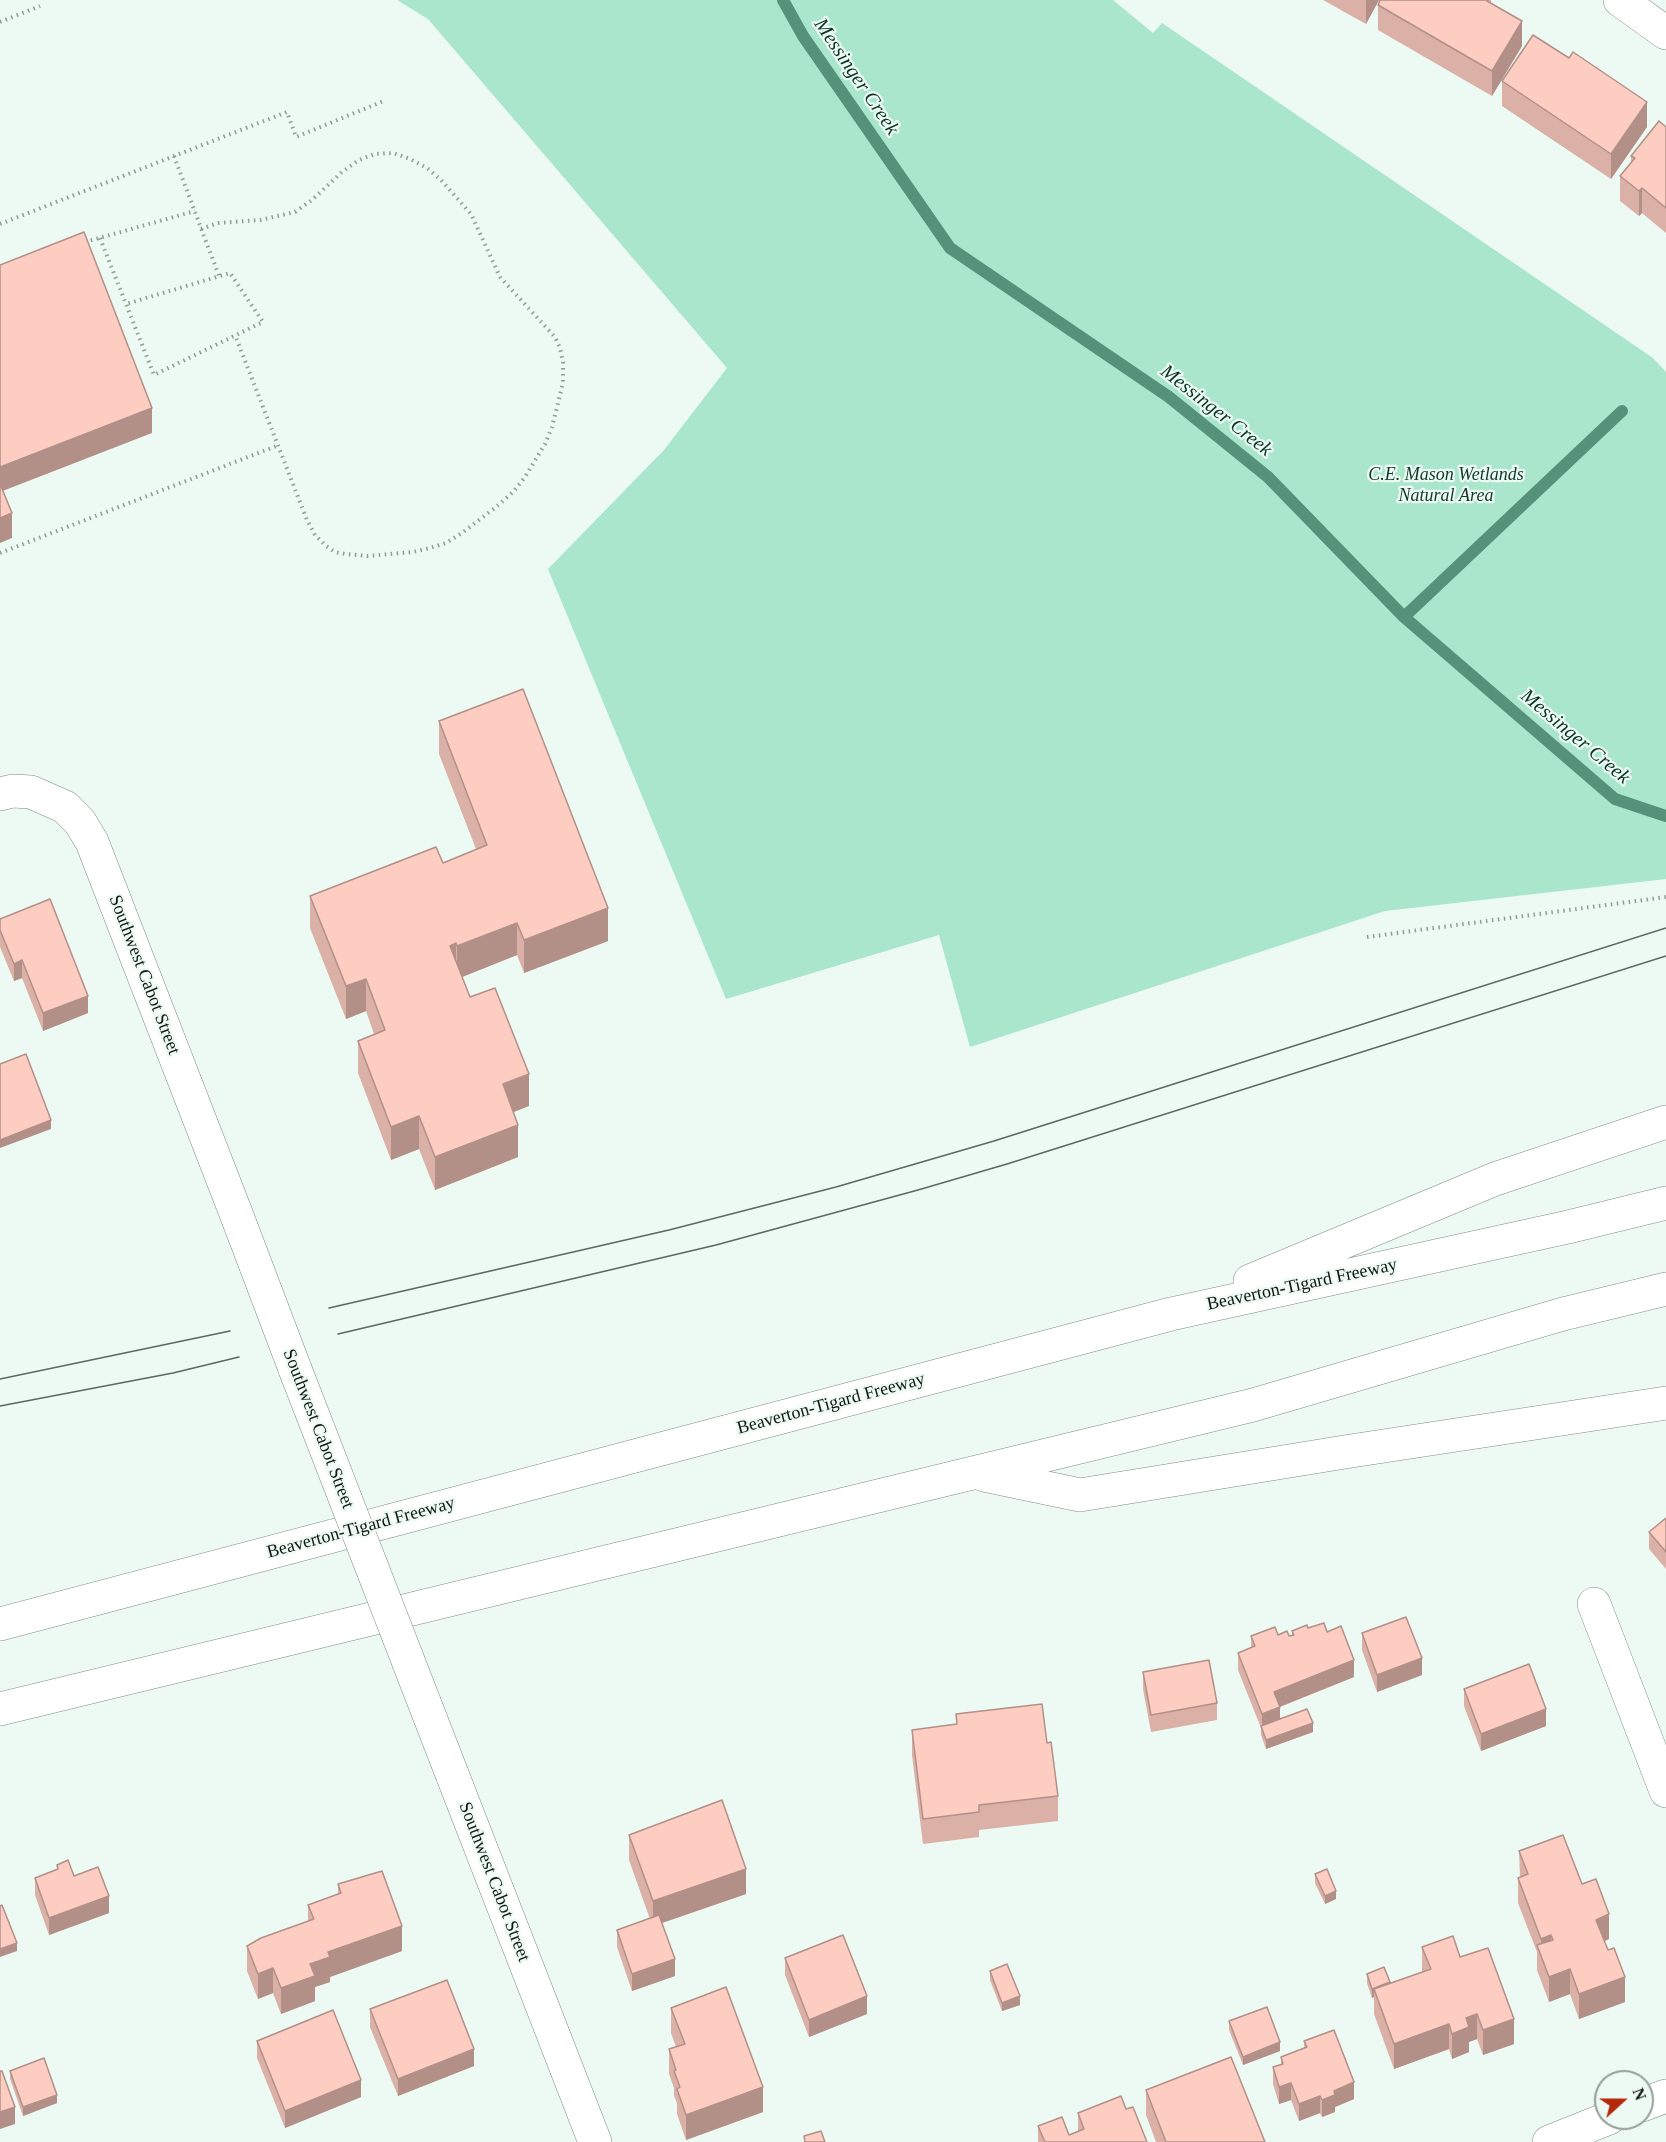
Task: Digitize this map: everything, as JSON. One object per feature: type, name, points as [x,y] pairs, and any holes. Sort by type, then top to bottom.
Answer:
[{"type":"main road","points":[[1620,0],[1666,33]]},
{"type":"main road","name":"Southwest Cabot Street","points":[[0,794],[13,791],[31,792],[65,807],[80,822],[92,842],[595,2142]]},
{"type":"main road","points":[[1171,1314],[1495,1179],[1666,1122]]},
{"type":"main road","name":"Beaverton-Tigard Freeway","points":[[0,1624],[1171,1314],[1568,1227],[1666,1203]]},
{"type":"main road","points":[[0,1708],[976,1474],[1253,1405],[1563,1314],[1666,1289]]},
{"type":"main road","points":[[976,1474],[1080,1495],[1666,1403]]},
{"type":"main road","points":[[1594,1604],[1666,1791]]},
{"type":"main road","points":[[1549,2142],[1594,2124]]},
{"type":"path","points":[[0,22],[40,6]]},
{"type":"path","points":[[0,224],[286,112],[296,137],[386,100]]},
{"type":"path","points":[[201,229],[218,223],[260,220],[295,212],[359,160],[375,154],[393,153],[428,168],[457,196],[471,214],[500,277],[509,289],[548,327],[560,348],[563,383],[545,444],[531,469],[513,492],[462,533],[446,543],[413,552],[368,556],[335,552],[315,534],[307,520],[235,335]]},
{"type":"path","points":[[174,156],[219,276]]},
{"type":"path","points":[[78,244],[195,211]]},
{"type":"path","points":[[100,238],[126,304],[154,375],[263,322],[231,273],[126,304]]},
{"type":"path","points":[[0,553],[279,445]]},
{"type":"path","points":[[1367,937],[1666,897]]},
{"type":"green space","name":"C.E. Mason Wetlands Natural Area","points":[[397,0],[1113,0],[1153,33],[1162,23],[1653,358],[1666,372],[1666,879],[1385,911],[970,1047],[939,935],[726,999],[548,569],[664,450],[727,368],[428,19]]},
{"type":"building","points":[[1380,0],[1488,0],[1522,21],[1492,71],[1378,5]]},
{"type":"building","points":[[1533,35],[1569,58],[1573,52],[1647,102],[1611,154],[1502,81]]},
{"type":"building","points":[[1659,121],[1666,127],[1666,208],[1642,188],[1639,191],[1620,176],[1635,158],[1631,156]]},
{"type":"building","points":[[84,232],[152,408],[0,467],[0,265]]},
{"type":"building","points":[[0,484],[12,513],[0,518]]},
{"type":"building","points":[[523,689],[608,908],[524,940],[517,923],[457,946],[456,943],[450,946],[470,997],[495,988],[529,1074],[503,1084],[518,1125],[435,1157],[419,1116],[391,1127],[358,1041],[385,1030],[366,979],[346,986],[310,896],[436,847],[443,863],[487,845],[439,721]]},
{"type":"building","points":[[50,899],[88,996],[43,1013],[22,960],[14,964],[0,930],[0,919]]},
{"type":"building","points":[[26,1054],[51,1120],[0,1140],[0,1064]]},
{"type":"building","points":[[1666,1518],[1666,1552],[1649,1532]]},
{"type":"building","points":[[1406,1617],[1422,1658],[1377,1675],[1362,1633]]},
{"type":"building","points":[[1324,1623],[1327,1632],[1341,1626],[1354,1660],[1274,1692],[1280,1707],[1262,1714],[1238,1653],[1255,1646],[1251,1636],[1275,1627],[1278,1635],[1287,1631],[1289,1636],[1294,1635],[1292,1631],[1307,1625],[1308,1628]]},
{"type":"building","points":[[1209,1660],[1217,1703],[1151,1715],[1143,1672]]},
{"type":"building","points":[[1529,1664],[1546,1709],[1481,1734],[1464,1689]]},
{"type":"building","points":[[1042,1704],[1047,1743],[1051,1742],[1058,1796],[979,1805],[979,1812],[923,1819],[912,1730],[957,1724],[956,1714]]},
{"type":"building","points":[[1307,1709],[1313,1723],[1266,1740],[1261,1726]]},
{"type":"building","points":[[722,1800],[746,1869],[653,1901],[629,1835]]},
{"type":"building","points":[[1563,1835],[1582,1884],[1596,1879],[1609,1914],[1596,1920],[1608,1950],[1614,1948],[1625,1977],[1579,1994],[1570,1969],[1549,1977],[1537,1945],[1553,1940],[1551,1935],[1541,1939],[1518,1878],[1528,1874],[1519,1851]]},
{"type":"building","points":[[68,1860],[74,1876],[98,1867],[109,1896],[49,1918],[35,1878],[58,1869],[57,1865]]},
{"type":"building","points":[[1327,1869],[1336,1891],[1325,1896],[1315,1874]]},
{"type":"building","points":[[382,1871],[402,1926],[328,1952],[330,1957],[310,1964],[315,1976],[281,1988],[273,1968],[258,1974],[247,1946],[261,1938],[314,1919],[308,1905],[341,1893],[338,1884]]},
{"type":"building","points":[[2,1905],[17,1943],[0,1949],[0,1906]]},
{"type":"building","points":[[659,1915],[675,1959],[632,1974],[617,1930]]},
{"type":"building","points":[[843,1935],[867,1996],[809,2020],[785,1958]]},
{"type":"building","points":[[1453,1936],[1460,1957],[1488,1948],[1514,2019],[1483,2030],[1477,2014],[1466,2018],[1469,2027],[1452,2034],[1449,2024],[1394,2044],[1374,1989],[1431,1969],[1422,1947]]},
{"type":"building","points":[[1007,1964],[1020,1996],[1002,2003],[990,1971]]},
{"type":"building","points":[[1384,1967],[1390,1982],[1372,1989],[1367,1974]]},
{"type":"building","points":[[447,1980],[474,2049],[398,2079],[370,2009]]},
{"type":"building","points":[[726,1987],[763,2087],[686,2115],[677,2089],[680,2087],[669,2049],[685,2044],[671,2008]]},
{"type":"building","points":[[1267,2007],[1280,2042],[1243,2057],[1229,2021]]},
{"type":"building","points":[[333,2010],[361,2080],[285,2111],[257,2041]]},
{"type":"building","points":[[1334,2030],[1354,2082],[1334,2091],[1335,2095],[1322,2100],[1320,2096],[1299,2104],[1291,2083],[1279,2087],[1273,2067],[1283,2064],[1281,2057],[1307,2047],[1304,2041]]},
{"type":"building","points":[[1231,2057],[1265,2142],[1166,2142],[1146,2090]]},
{"type":"building","points":[[44,2058],[57,2095],[23,2107],[10,2071]]},
{"type":"building","points":[[0,2071],[2,2071],[15,2107],[0,2112]]},
{"type":"building","points":[[1121,2096],[1126,2109],[1133,2107],[1147,2142],[1045,2142],[1038,2126],[1062,2117],[1069,2135],[1084,2129],[1078,2113]]},
{"type":"building","points":[[821,2131],[825,2142],[805,2142],[804,2136]]},
{"type":"waterway","name":"Messinger Creek","points":[[783,0],[803,36],[950,248],[1169,397],[1268,477],[1404,617],[1615,799],[1666,816]]},
{"type":"waterway","points":[[1404,617],[1622,411]]},
{"type":"tram line","points":[[329,1308],[669,1230],[836,1187],[994,1141],[1666,928]]},
{"type":"tram line","points":[[338,1334],[716,1245],[918,1190],[1666,956]]},
{"type":"tram line","points":[[0,1379],[230,1331]]},
{"type":"tram line","points":[[0,1406],[173,1373],[239,1357]]}]
